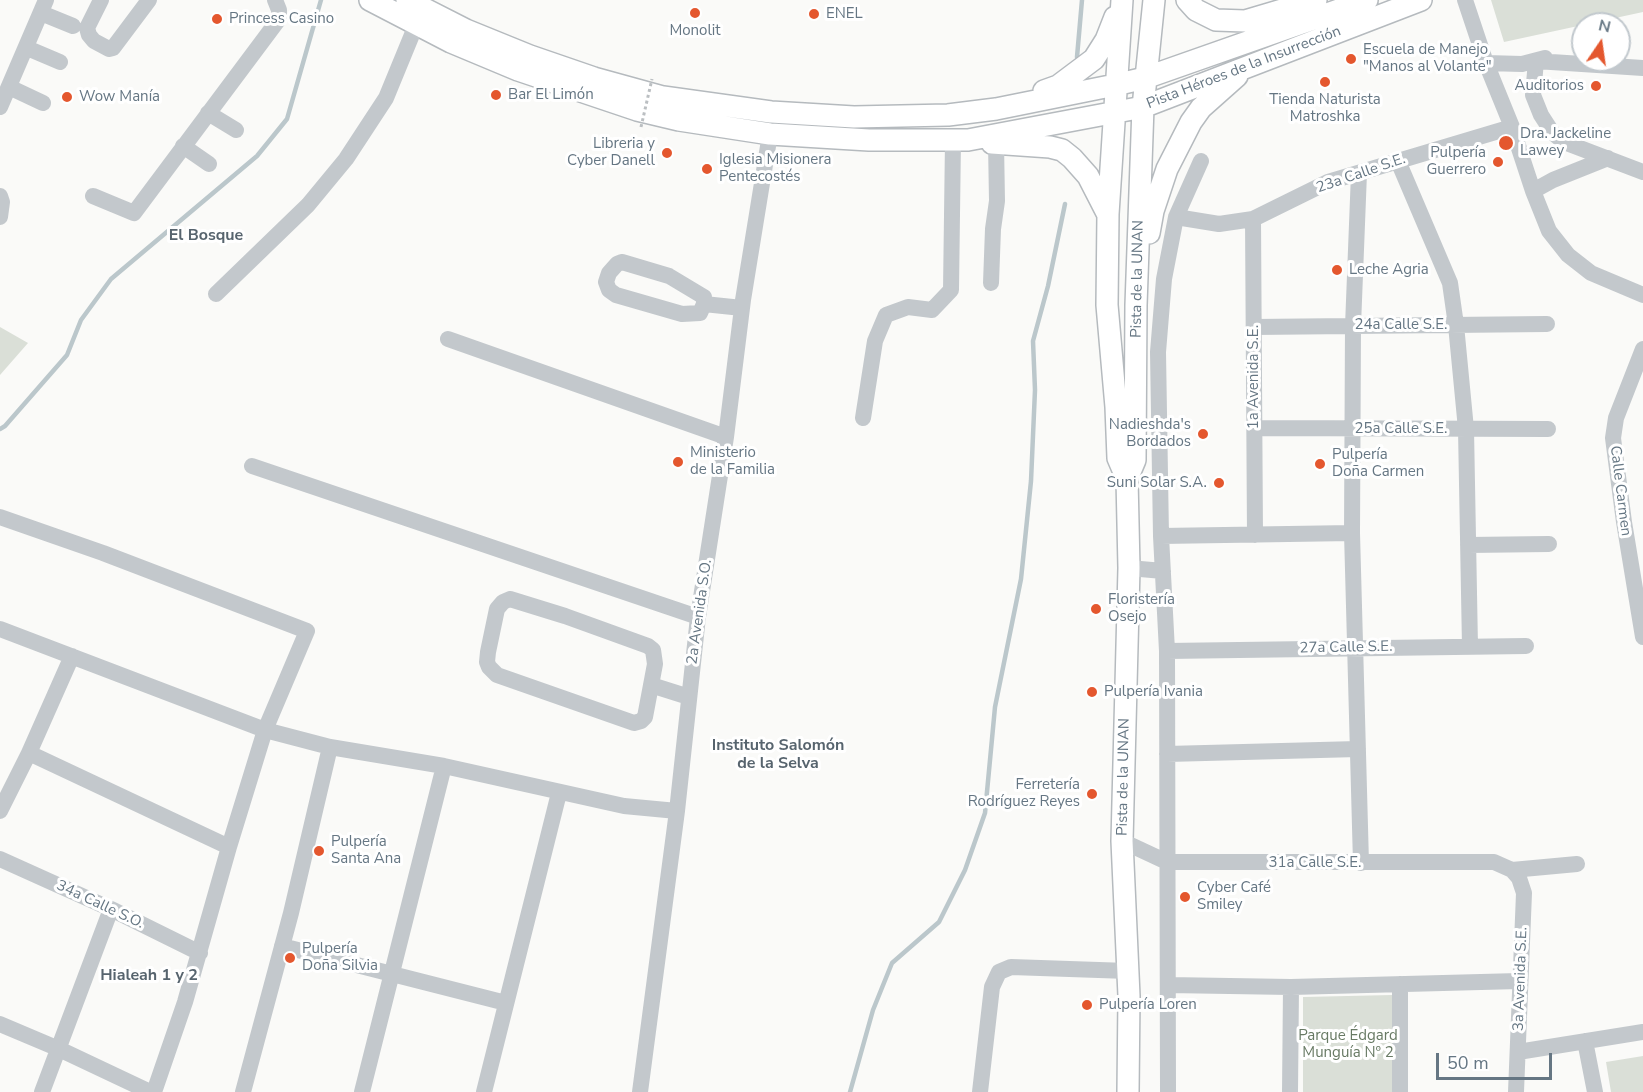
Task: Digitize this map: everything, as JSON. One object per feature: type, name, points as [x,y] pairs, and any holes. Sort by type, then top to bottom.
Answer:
[{"type":"main road","name":"Pista Héroes de la Insurrección","points":[[370,0],[416,25],[518,70],[637,111],[770,134],[869,140],[960,140],[1143,107],[1421,0]]},
{"type":"main road","name":"Pista Héroes de la Insurrección","points":[[407,0],[466,30],[530,56],[594,78],[693,102],[771,112],[854,117],[948,116],[996,109],[1146,78],[1367,0]]},
{"type":"main road","points":[[996,109],[1058,87],[1086,67],[1106,40],[1122,0]]},
{"type":"main road","name":"Pista de la UNAN","points":[[1122,0],[1108,214],[1107,304],[1118,458],[1127,479],[1129,568],[1122,841],[1130,1086]]},
{"type":"main road","name":"Pista de la UNAN","points":[[1127,479],[1135,460],[1136,305],[1143,107],[1154,0]]},
{"type":"main road","points":[[1187,0],[1196,10],[1216,20],[1245,21],[1316,0]]},
{"type":"main road","points":[[1136,305],[1153,211],[1167,169],[1201,108],[1249,66]]},
{"type":"main road","points":[[960,140],[1062,150],[1089,176],[1108,214]]},
{"type":"street","points":[[102,0],[87,28],[94,41],[109,49],[113,48],[149,0]]},
{"type":"street","points":[[93,196],[134,213],[279,19],[279,10],[275,0]]},
{"type":"street","points":[[1465,0],[1549,231],[1568,255],[1591,273],[1643,295]]},
{"type":"street","points":[[0,107],[44,6],[73,26]]},
{"type":"street","points":[[216,294],[308,205],[346,159],[386,98],[416,25]]},
{"type":"street","points":[[27,48],[60,62]]},
{"type":"street","points":[[1486,63],[1522,64],[1556,55],[1571,56]]},
{"type":"street","points":[[1536,61],[1643,68]]},
{"type":"street","points":[[1536,61],[1533,95],[1541,115],[1552,132],[1564,142],[1643,172]]},
{"type":"street","points":[[9,87],[44,103]]},
{"type":"street","points":[[208,113],[236,130]]},
{"type":"street","name":"23a Calle S.E.","points":[[1176,217],[1219,224],[1253,219],[1328,182],[1512,127]]},
{"type":"street","name":"2a Avenida S.O.","points":[[640,1092],[677,811],[698,617],[726,437],[742,308],[770,134]]},
{"type":"street","points":[[863,418],[874,341],[886,315],[908,307],[932,310],[951,290],[960,140]]},
{"type":"street","points":[[991,283],[993,229],[997,201],[996,143]]},
{"type":"street","points":[[183,146],[209,164]]},
{"type":"street","points":[[1533,191],[1553,180],[1608,158]]},
{"type":"street","points":[[1168,1092],[1167,651],[1161,536],[1158,352],[1164,279],[1176,217],[1201,160]]},
{"type":"street","points":[[1398,161],[1450,283],[1467,429],[1470,647]]},
{"type":"street","points":[[1359,173],[1353,326],[1352,533],[1361,863]]},
{"type":"street","points":[[0,196],[2,202],[0,217]]},
{"type":"street","name":"1a Avenida S.E.","points":[[1253,219],[1255,535]]},
{"type":"street","points":[[622,262],[669,276],[704,297],[704,304],[700,313],[682,315],[616,295],[609,290],[606,282],[616,264],[622,262]]},
{"type":"street","points":[[704,304],[742,308]]},
{"type":"street","name":"24a Calle S.E.","points":[[1254,327],[1547,324]]},
{"type":"street","points":[[448,339],[726,437]]},
{"type":"street","name":"Calle Carmen","points":[[1643,349],[1616,418],[1613,438],[1623,522],[1643,637]]},
{"type":"street","name":"25a Calle S.E.","points":[[1255,428],[1548,429]]},
{"type":"street","points":[[252,466],[698,617]]},
{"type":"street","points":[[0,517],[103,553],[307,631],[265,730],[185,1002],[152,1092],[59,1048],[0,1024]]},
{"type":"street","points":[[1161,536],[1352,533]]},
{"type":"street","points":[[1468,545],[1549,543]]},
{"type":"street","points":[[1129,568],[1163,571]]},
{"type":"street","points":[[510,599],[648,646],[653,650],[654,655],[651,685],[645,717],[634,723],[497,675],[487,662],[497,609],[503,602],[510,599]]},
{"type":"street","points":[[0,629],[265,730],[330,747],[444,766],[624,806],[677,811]]},
{"type":"street","name":"27a Calle S.E.","points":[[1167,651],[1526,646]]},
{"type":"street","points":[[0,811],[29,753],[72,656]]},
{"type":"street","points":[[651,685],[689,697]]},
{"type":"street","points":[[243,1092],[282,946],[330,747]]},
{"type":"street","points":[[1167,754],[1358,750]]},
{"type":"street","points":[[29,753],[229,847]]},
{"type":"street","points":[[362,1092],[444,766]]},
{"type":"street","points":[[484,1092],[559,793]]},
{"type":"street","name":"31a Calle S.E.","points":[[1122,841],[1167,862],[1494,862],[1512,870]]},
{"type":"street","name":"34a Calle S.O.","points":[[0,859],[111,909],[200,953]]},
{"type":"street","points":[[1512,870],[1577,864]]},
{"type":"street","name":"3a Avenida S.E.","points":[[1512,870],[1519,878],[1524,893],[1516,1092]]},
{"type":"street","points":[[42,1092],[111,909]]},
{"type":"street","points":[[282,946],[506,1003]]},
{"type":"street","points":[[980,1092],[992,987],[999,972],[1011,967],[1128,971]]},
{"type":"street","points":[[1168,985],[1291,987],[1519,981]]},
{"type":"street","points":[[1400,984],[1400,1092]]},
{"type":"street","points":[[1290,1092],[1291,987]]},
{"type":"street","points":[[1518,1052],[1643,1032]]},
{"type":"street","points":[[1585,1041],[1595,1092]]},
{"type":"path","points":[[641,127],[652,79]]},
{"type":"green space","points":[[1491,0],[1643,0],[1643,12],[1631,15],[1631,12],[1571,12],[1571,28],[1504,42]]},
{"type":"green space","points":[[0,327],[28,343],[0,375]]},
{"type":"green space","name":"Parque Édgard Munguía Nº 2","points":[[1392,995],[1393,1092],[1303,1092],[1303,997]]},
{"type":"green space","points":[[1643,1056],[1643,1092],[1611,1092],[1606,1062]]},
{"type":"waterway","points":[[0,429],[67,355],[81,320],[111,279],[257,156],[287,119],[321,0]]},
{"type":"waterway","points":[[1077,57],[1082,0]]},
{"type":"waterway","points":[[850,1092],[873,1010],[892,963],[939,922],[965,870],[985,813],[995,707],[1021,579],[1031,481],[1035,390],[1033,341],[1048,286],[1065,204]]},
{"type":"place","name":"Monolit","points":[[695,13]]},
{"type":"place","name":"ENEL","points":[[814,14]]},
{"type":"place","name":"Princess Casino","points":[[217,19]]},
{"type":"place","name":"Escuela de Manejo \"Manos al Volante\"","points":[[1351,59]]},
{"type":"place","name":"Tienda Naturista Matroshka","points":[[1325,82]]},
{"type":"place","name":"Auditorios","points":[[1596,86]]},
{"type":"place","name":"Bar El Limón","points":[[496,95]]},
{"type":"place","name":"Wow Manía","points":[[67,97]]},
{"type":"place","name":"Dra. Jackeline Lawey","points":[[1506,143]]},
{"type":"place","name":"Libreria y Cyber Danell","points":[[667,153]]},
{"type":"place","name":"Pulpería Guerrero","points":[[1498,162]]},
{"type":"place","name":"Iglesia Misionera Pentecostés","points":[[707,169]]},
{"type":"place","name":"Leche Agria","points":[[1337,270]]},
{"type":"place","name":"Nadieshda's Bordados","points":[[1203,434]]},
{"type":"place","name":"Ministerio de la Familia","points":[[678,462]]},
{"type":"place","name":"Pulpería Doña Carmen","points":[[1320,464]]},
{"type":"place","name":"Suni Solar S.A.","points":[[1219,483]]},
{"type":"place","name":"Floristería Osejo","points":[[1096,609]]},
{"type":"place","name":"Pulpería Ivania","points":[[1092,692]]},
{"type":"place","name":"Ferretería Rodríguez Reyes","points":[[1092,794]]},
{"type":"place","name":"Pulpería Santa Ana","points":[[319,851]]},
{"type":"place","name":"Cyber Café Smiley","points":[[1185,897]]},
{"type":"place","name":"Pulpería Doña Silvia","points":[[290,958]]},
{"type":"place","name":"Pulpería Loren","points":[[1087,1005]]},
{"type":"district","name":"El Bosque","points":[[206,236]]},
{"type":"district","name":"Instituto Salomón de la Selva","points":[[778,755]]},
{"type":"district","name":"Hialeah 1 y 2","points":[[149,976]]}]
